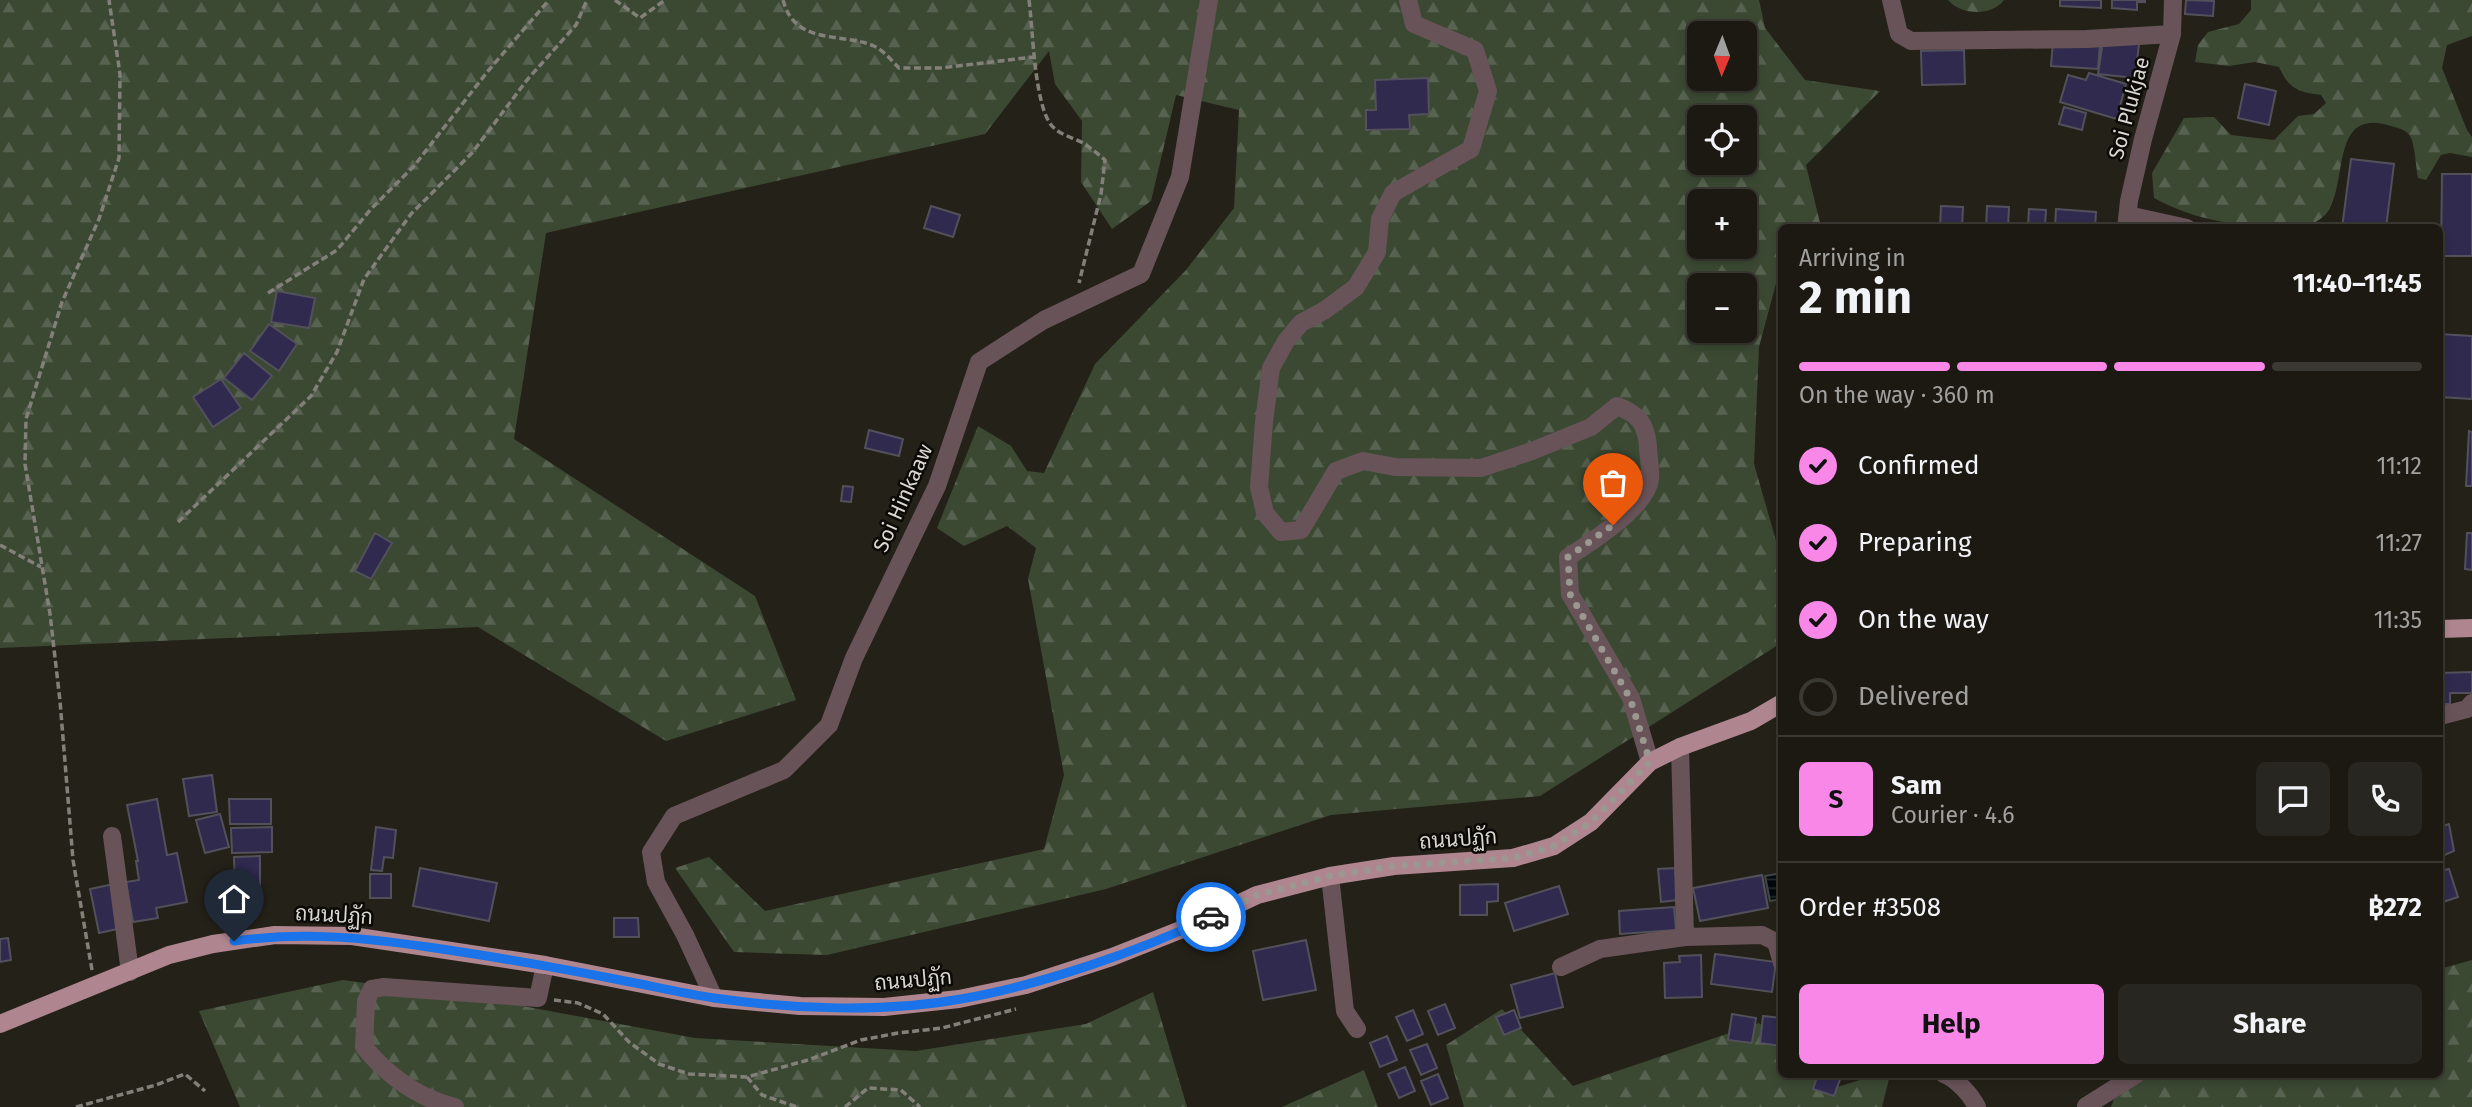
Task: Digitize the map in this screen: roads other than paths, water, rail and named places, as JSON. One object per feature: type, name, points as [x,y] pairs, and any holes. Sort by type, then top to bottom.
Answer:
[{"type":"main road","points":[[2443,629],[2472,628]]},
{"type":"main road","name":"ถนนปฏัก","points":[[0,1024],[169,955],[213,944],[275,935],[352,936],[545,965],[714,998],[800,1006],[872,1007],[959,999],[1027,985],[1112,957],[1198,923],[1257,895],[1330,876],[1394,866],[1513,858],[1554,846],[1591,822],[1650,762],[1680,747],[1751,721],[1778,705]]},
{"type":"street","name":"Soi Hinkaaw","points":[[714,998],[685,935],[656,882],[651,852],[674,816],[784,770],[830,725],[853,657],[937,486],[979,362],[1044,320],[1141,274],[1180,177],[1209,0]]},
{"type":"street","points":[[1408,0],[1414,24],[1475,50],[1488,91],[1471,149],[1393,193],[1380,219],[1377,252],[1356,287],[1325,310],[1301,323],[1286,341],[1271,368],[1259,487],[1265,513],[1281,532],[1301,530],[1336,471],[1363,461],[1395,467],[1481,468],[1532,452],[1591,427],[1617,406],[1633,412],[1647,431],[1650,482],[1631,510],[1568,557],[1570,594],[1630,698],[1650,762]]},
{"type":"street","points":[[1891,0],[1899,34],[1911,41],[2087,39],[2172,34]]},
{"type":"street","name":"Soi Plukjae","points":[[2127,221],[2143,139],[2172,34],[2173,0]]},
{"type":"street","points":[[2127,221],[2153,224]]},
{"type":"street","points":[[2443,715],[2467,709],[2472,704]]},
{"type":"street","points":[[1680,747],[1685,937]]},
{"type":"street","points":[[112,836],[130,972]]},
{"type":"street","points":[[1330,876],[1345,1011],[1357,1029]]},
{"type":"street","points":[[1561,967],[1600,949],[1685,937],[1762,934],[1776,942],[1778,949]]},
{"type":"street","points":[[455,1107],[441,1104],[402,1083],[382,1069],[364,1047],[366,1001],[372,989],[384,987],[538,998],[545,965]]},
{"type":"street","points":[[1952,1078],[1973,1099],[1977,1107]]},
{"type":"street","points":[[2086,1106],[2131,1078]]}]
